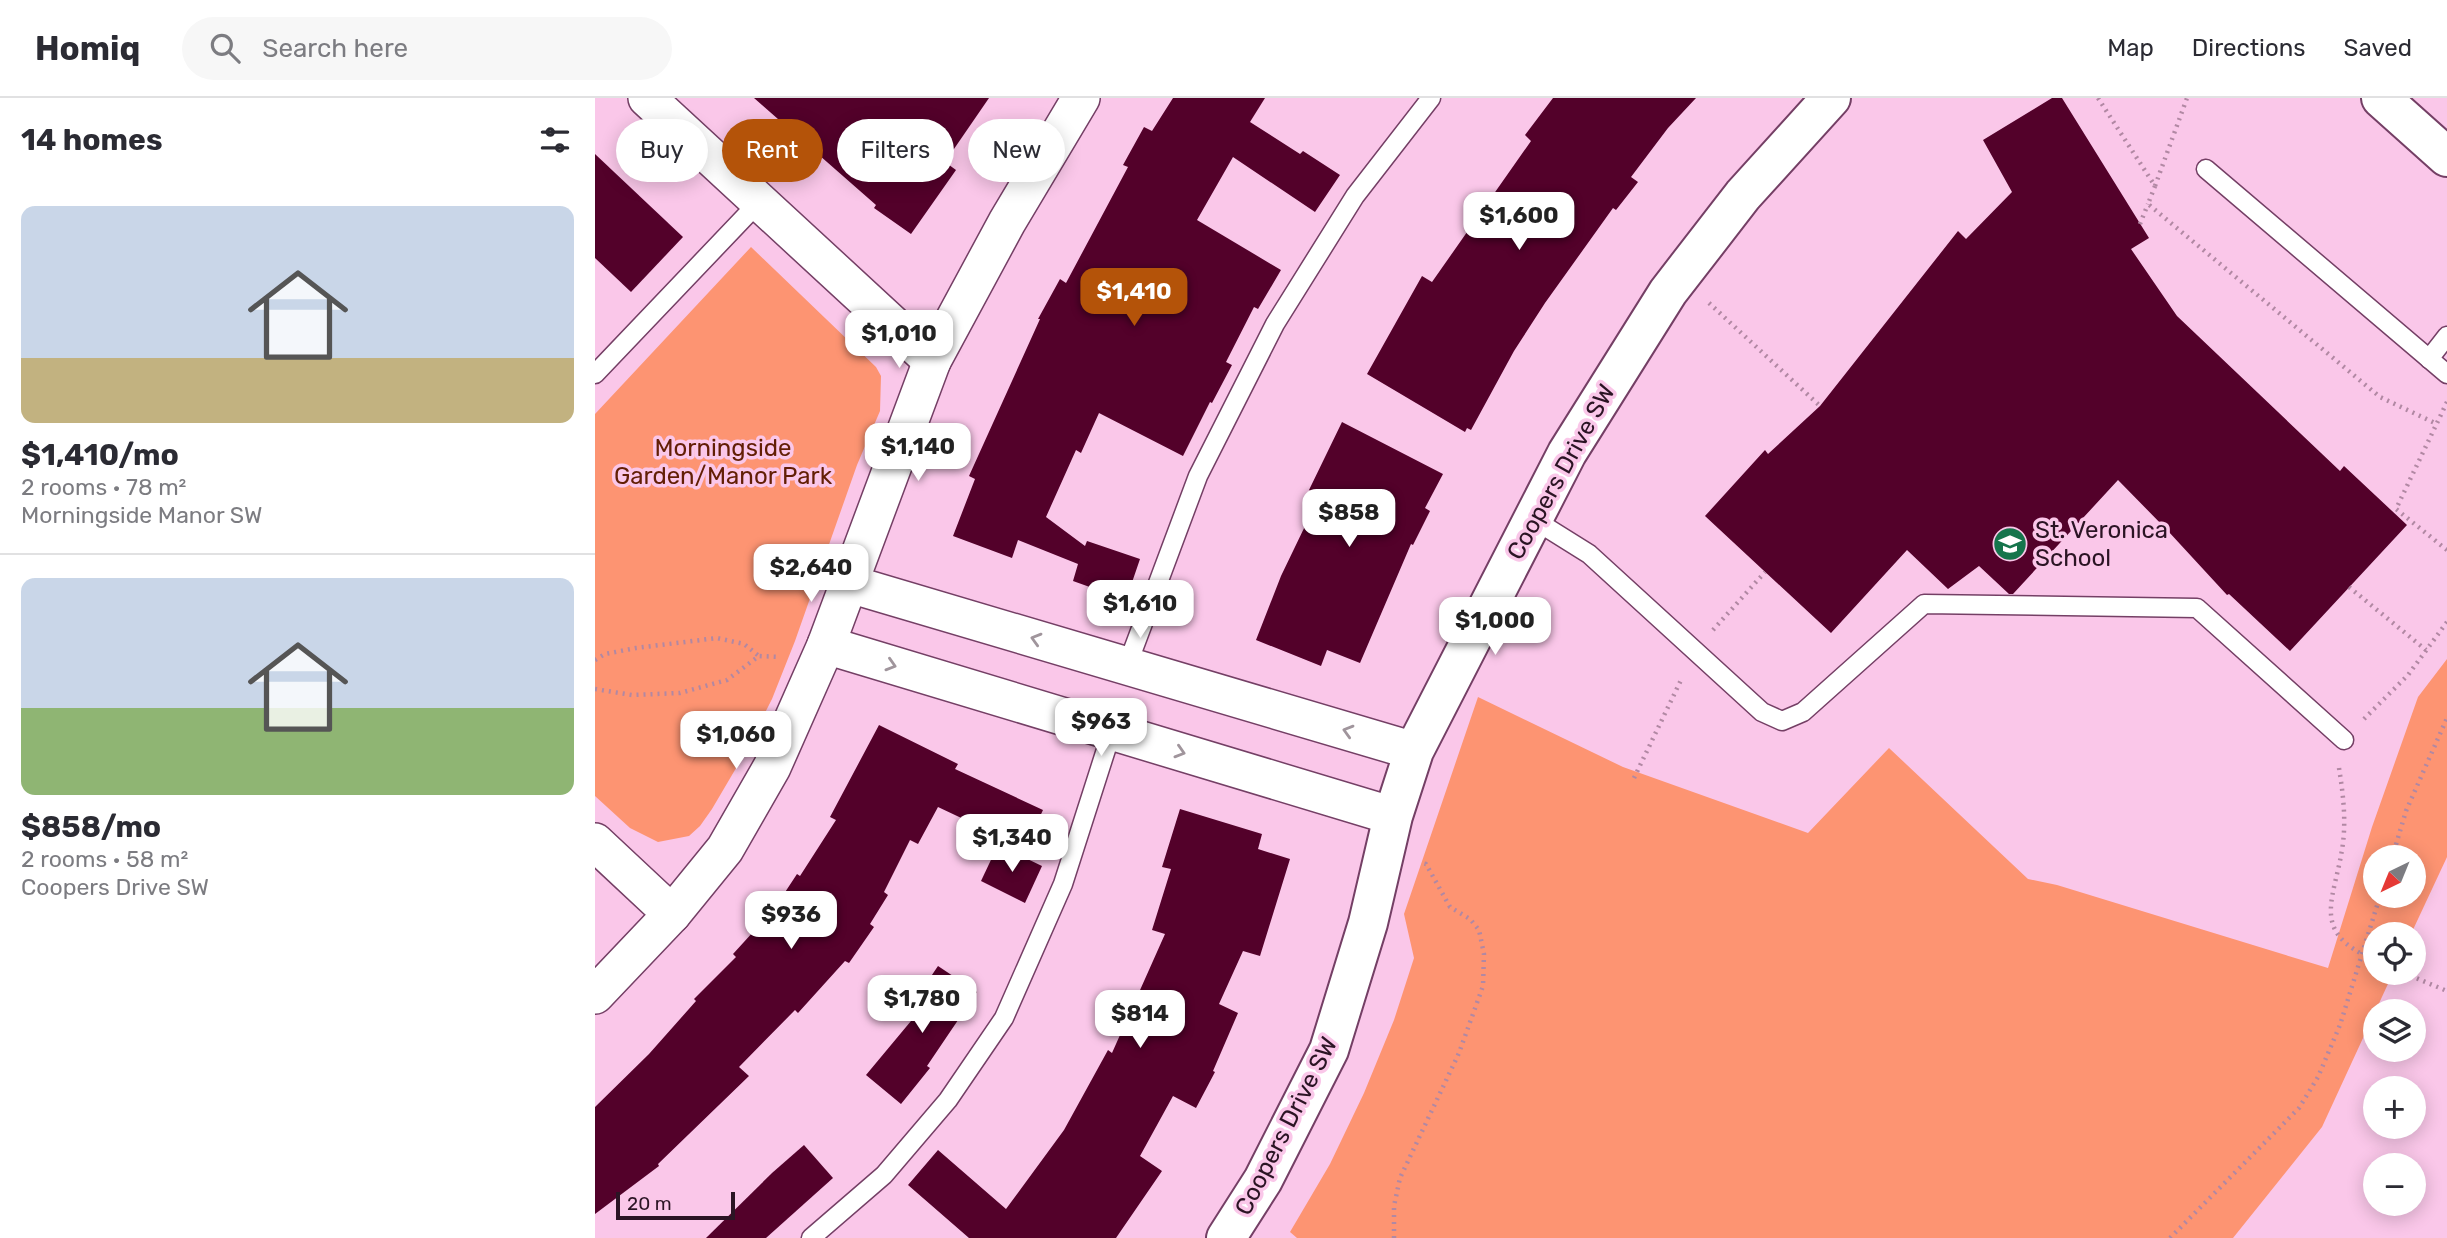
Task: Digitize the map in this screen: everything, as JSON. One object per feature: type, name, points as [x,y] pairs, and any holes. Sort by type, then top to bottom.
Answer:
[{"type":"street","points":[[647,98],[932,361]]},
{"type":"street","name":"Coopers Drive SW","points":[[1226,1238],[1263,1180],[1329,1050],[1368,923],[1393,816],[1414,751],[1567,453],[1681,276],[1743,195],[1831,98]]},
{"type":"street","points":[[2381,98],[2447,157]]},
{"type":"street","points":[[595,995],[672,914],[725,849],[772,767],[823,653],[932,361],[1072,102]]},
{"type":"street","points":[[850,584],[1414,751]]},
{"type":"street","points":[[823,653],[1112,731],[1393,816]]},
{"type":"street","points":[[595,842],[672,914]]},
{"type":"lane","points":[[1127,666],[1198,476],[1275,324],[1355,197],[1431,98]]},
{"type":"lane","points":[[2206,169],[2447,374]]},
{"type":"lane","points":[[595,373],[759,202]]},
{"type":"lane","points":[[2429,359],[2447,336]]},
{"type":"lane","points":[[1533,519],[1589,554],[1762,712],[1782,721],[1803,712],[1924,604],[2197,608],[2344,740]]},
{"type":"lane","points":[[811,1238],[884,1175],[948,1100],[1004,1017],[1063,884],[1112,731]]},
{"type":"path","points":[[2098,98],[2155,186]]},
{"type":"path","points":[[2140,224],[2187,98]]},
{"type":"path","points":[[2148,204],[2380,397],[2437,424]]},
{"type":"path","points":[[1681,276],[1820,406]]},
{"type":"path","points":[[2444,548],[2396,509],[2447,402]]},
{"type":"path","points":[[2349,587],[2426,650]]},
{"type":"path","points":[[2361,955],[2342,942],[2331,924],[2331,906],[2343,845],[2345,815],[2339,768],[2344,740],[2408,676],[2447,622]]},
{"type":"path","points":[[595,660],[605,654],[636,648],[717,638],[744,645],[759,656]]},
{"type":"path","points":[[595,689],[632,695],[680,693],[727,680],[759,656],[823,653]]},
{"type":"path","points":[[2396,845],[2406,811],[2447,718]]},
{"type":"path","points":[[1383,856],[1426,864],[1450,907],[1470,919],[1479,930],[1484,954],[1483,986],[1459,1053],[1400,1178],[1394,1206],[1394,1238]]},
{"type":"path","points":[[2170,1238],[2299,1108],[2318,1077],[2340,1025],[2376,908]]},
{"type":"path","points":[[2426,982],[2447,991]]},
{"type":"green space","name":"Morningside Garden/Manor Park","points":[[751,247],[876,367],[881,376],[880,411],[857,465],[772,699],[742,758],[700,826],[689,836],[658,842],[630,828],[595,796],[595,414]]},
{"type":"green space","points":[[2447,659],[2447,857],[2426,902],[2426,845],[2366,845],[2418,697]]},
{"type":"green space","points":[[1478,697],[1623,767],[1808,833],[1889,748],[2028,879],[2057,885],[2328,968],[2363,856],[2363,908],[2423,908],[2417,922],[2363,922],[2363,985],[2387,985],[2381,999],[2363,999],[2363,1038],[2322,1127],[2233,1238],[1297,1238],[1290,1232],[1330,1164],[1364,1093],[1394,1020],[1414,958],[1404,914]]},
{"type":"building","points":[[754,98],[989,98],[975,119],[968,119],[968,129],[954,149],[954,119],[837,119],[837,171],[823,159],[823,119],[778,119]]},
{"type":"building","points":[[1173,98],[1265,98],[1250,122],[1300,154],[1303,151],[1340,175],[1315,212],[1233,157],[1197,220],[1281,270],[1258,309],[1254,307],[1226,362],[1232,365],[1212,403],[1210,402],[1183,456],[1099,413],[1081,453],[1076,450],[1046,517],[1085,546],[1087,541],[1140,559],[1126,600],[1073,581],[1078,564],[1018,540],[1012,558],[953,536],[975,479],[969,476],[1038,319],[1060,279],[1066,283],[1128,167],[1123,165],[1144,127],[1152,131]]},
{"type":"building","points":[[1553,98],[1696,98],[1668,128],[1631,177],[1638,182],[1616,210],[1613,208],[1545,303],[1514,351],[1471,430],[1467,428],[1465,432],[1367,374],[1422,276],[1432,282],[1531,141],[1525,135]]},
{"type":"building","points":[[2052,98],[2062,98],[2149,238],[2131,249],[2177,316],[2340,471],[2344,466],[2407,525],[2290,651],[2227,595],[2118,480],[2013,594],[2009,594],[1979,566],[1948,589],[1907,550],[1831,633],[1705,516],[1765,450],[1768,454],[1820,406],[1958,231],[1966,239],[2012,192],[1983,140]]},
{"type":"building","points":[[595,154],[616,174],[616,182],[625,182],[683,237],[631,292],[595,258]]},
{"type":"building","points":[[850,182],[948,182],[911,234],[874,208],[876,205]]},
{"type":"building","points":[[1342,422],[1443,474],[1425,508],[1430,511],[1413,545],[1411,544],[1360,663],[1327,650],[1321,666],[1256,640],[1281,576],[1320,495],[1309,490]]},
{"type":"building","points":[[879,725],[958,764],[955,769],[1043,810],[1025,848],[938,807],[918,844],[910,840],[884,892],[888,895],[870,924],[874,927],[849,963],[845,961],[798,1013],[795,1010],[739,1067],[749,1076],[658,1164],[659,1166],[595,1214],[595,1107],[649,1054],[696,1001],[694,999],[736,957],[733,954],[774,909],[797,874],[800,876],[836,820],[830,817]]},
{"type":"building","points":[[1180,809],[1262,834],[1258,849],[1290,859],[1260,956],[1243,951],[1219,1004],[1238,1013],[1213,1071],[1215,1072],[1196,1108],[1173,1096],[1140,1156],[1162,1171],[1116,1238],[969,1238],[908,1185],[938,1150],[1006,1209],[1064,1130],[1108,1050],[1112,1053],[1165,934],[1152,930],[1171,869],[1162,867]]},
{"type":"building","points":[[998,845],[1042,866],[1025,903],[981,881]]},
{"type":"building","points":[[938,966],[977,992],[927,1066],[930,1068],[901,1104],[866,1075],[921,1009],[913,1003]]},
{"type":"building","points":[[804,1145],[833,1178],[766,1238],[706,1238],[772,1173]]},
{"type":"place","name":"St. Veronica School","points":[[2010,544]]}]
